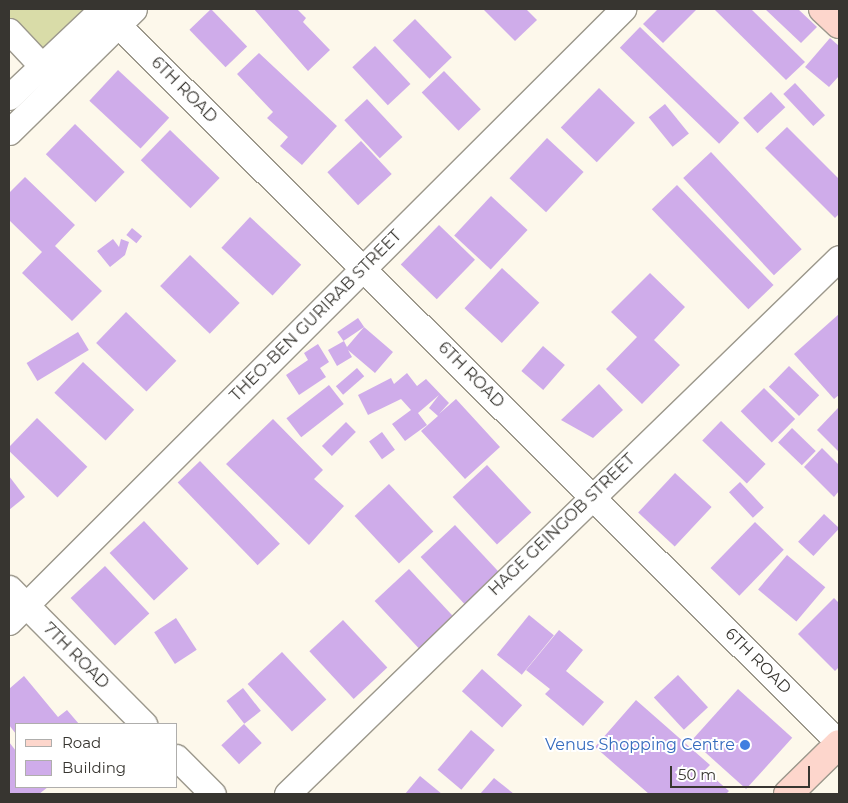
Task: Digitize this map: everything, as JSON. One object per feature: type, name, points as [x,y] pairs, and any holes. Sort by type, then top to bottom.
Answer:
[{"type":"main road","points":[[823,9],[839,24]]},
{"type":"main road","points":[[788,794],[839,743]]},
{"type":"street","name":"THEO-BEN GURIRAB STREET","points":[[17,614],[623,9]]},
{"type":"street","name":"6TH ROAD","points":[[114,13],[364,268],[839,743]]},
{"type":"street","points":[[9,97],[41,65],[114,13]]},
{"type":"street","points":[[9,132],[114,13]]},
{"type":"street","points":[[9,32],[41,65]]},
{"type":"street","name":"HAGE GEINGOB STREET","points":[[287,794],[591,495],[839,258]]},
{"type":"street","name":"7TH ROAD","points":[[9,588],[17,614],[143,723]]},
{"type":"street","points":[[178,759],[213,794]]},
{"type":"green space","points":[[9,9],[87,9],[42,54],[9,19]]},
{"type":"building","points":[[211,9],[247,46],[226,67],[189,30]]},
{"type":"building","points":[[254,9],[297,9],[306,18],[303,22],[330,50],[308,71]]},
{"type":"building","points":[[483,9],[526,9],[537,20],[515,41]]},
{"type":"building","points":[[658,9],[697,9],[663,43],[643,24]]},
{"type":"building","points":[[714,9],[751,9],[805,62],[786,80]]},
{"type":"building","points":[[765,9],[798,9],[817,27],[801,43]]},
{"type":"building","points":[[415,19],[452,57],[430,79],[393,41]]},
{"type":"building","points":[[640,27],[739,123],[719,144],[620,48]]},
{"type":"building","points":[[830,38],[839,46],[839,76],[829,87],[805,67]]},
{"type":"building","points":[[375,46],[410,84],[388,105],[352,67]]},
{"type":"building","points":[[259,53],[337,126],[302,165],[280,146],[288,137],[267,118],[273,112],[237,74]]},
{"type":"building","points":[[118,70],[169,118],[141,148],[89,101]]},
{"type":"building","points":[[444,71],[481,109],[459,131],[422,93]]},
{"type":"building","points":[[795,83],[825,115],[813,126],[783,94]]},
{"type":"building","points":[[599,88],[635,123],[597,162],[561,128]]},
{"type":"building","points":[[771,92],[785,107],[758,133],[743,118]]},
{"type":"building","points":[[367,99],[402,137],[380,158],[344,120]]},
{"type":"building","points":[[665,104],[689,134],[673,147],[649,117]]},
{"type":"building","points":[[75,124],[125,172],[95,202],[46,154]]},
{"type":"building","points":[[787,127],[839,179],[839,214],[835,218],[765,148]]},
{"type":"building","points":[[170,130],[220,178],[190,208],[141,160]]},
{"type":"building","points":[[547,138],[584,172],[546,212],[509,178]]},
{"type":"building","points":[[361,141],[392,174],[358,205],[327,172]]},
{"type":"building","points":[[711,152],[802,249],[774,275],[683,178]]},
{"type":"building","points":[[25,177],[75,225],[55,246],[102,291],[72,321],[22,273],[42,252],[9,220],[9,193]]},
{"type":"building","points":[[677,185],[774,285],[748,309],[652,209]]},
{"type":"building","points":[[491,196],[528,230],[491,270],[454,235]]},
{"type":"building","points":[[250,217],[301,265],[273,295],[221,248]]},
{"type":"building","points":[[439,225],[475,260],[437,299],[401,265]]},
{"type":"building","points":[[132,228],[142,236],[136,243],[126,235]]},
{"type":"building","points":[[113,239],[119,247],[121,239],[129,242],[125,255],[110,267],[97,251]]},
{"type":"building","points":[[190,255],[240,303],[210,334],[160,286]]},
{"type":"building","points":[[502,268],[539,303],[502,343],[464,308]]},
{"type":"building","points":[[650,273],[685,307],[654,340],[680,365],[642,404],[606,369],[637,337],[611,312]]},
{"type":"building","points":[[126,312],[176,361],[146,392],[96,343]]},
{"type":"building","points":[[839,314],[839,395],[834,399],[794,354]]},
{"type":"building","points":[[358,318],[364,327],[343,341],[337,332]]},
{"type":"building","points":[[364,327],[393,352],[375,373],[348,350],[352,357],[337,366],[328,350],[344,341],[347,347]]},
{"type":"building","points":[[78,332],[89,350],[37,381],[27,363]]},
{"type":"building","points":[[318,344],[329,362],[320,368],[326,377],[299,395],[286,375],[308,360],[304,353]]},
{"type":"building","points":[[543,346],[565,365],[543,390],[521,371]]},
{"type":"building","points":[[83,362],[134,410],[106,440],[54,393]]},
{"type":"building","points":[[789,366],[819,395],[799,416],[769,387]]},
{"type":"building","points":[[357,368],[364,376],[343,395],[336,386]]},
{"type":"building","points":[[407,373],[417,386],[426,379],[449,403],[439,414],[456,399],[500,447],[465,479],[421,431],[438,416],[429,408],[439,395],[418,413],[427,425],[405,441],[392,424],[411,410],[401,399],[368,415],[358,395],[391,378],[394,384]]},
{"type":"building","points":[[599,384],[623,410],[593,438],[561,420]]},
{"type":"building","points":[[329,385],[344,404],[301,437],[286,418]]},
{"type":"building","points":[[764,388],[795,419],[772,442],[741,411]]},
{"type":"building","points":[[839,407],[839,452],[817,430]]},
{"type":"building","points":[[37,418],[87,467],[57,498],[9,451],[9,447]]},
{"type":"building","points":[[273,419],[323,470],[314,479],[344,506],[309,545],[226,464]]},
{"type":"building","points":[[721,421],[766,464],[747,483],[702,440]]},
{"type":"building","points":[[346,422],[356,432],[332,456],[322,446]]},
{"type":"building","points":[[792,428],[816,451],[802,465],[778,442]]},
{"type":"building","points":[[382,432],[395,450],[382,459],[369,441]]},
{"type":"building","points":[[822,448],[839,465],[839,491],[834,497],[804,467]]},
{"type":"building","points":[[200,461],[280,544],[258,565],[178,483]]},
{"type":"building","points":[[487,465],[531,513],[497,545],[453,497]]},
{"type":"building","points":[[675,473],[712,507],[675,547],[638,512]]},
{"type":"building","points":[[9,476],[25,497],[9,510]]},
{"type":"building","points":[[740,482],[764,508],[753,518],[729,492]]},
{"type":"building","points":[[389,484],[433,532],[399,564],[355,516]]},
{"type":"building","points":[[824,514],[839,529],[813,556],[798,542]]},
{"type":"building","points":[[144,521],[188,569],[154,601],[110,553]]},
{"type":"building","points":[[755,522],[784,550],[739,596],[711,568]]},
{"type":"building","points":[[455,525],[500,573],[466,605],[421,557]]},
{"type":"building","points":[[787,555],[825,587],[796,622],[758,589]]},
{"type":"building","points":[[105,566],[149,614],[115,646],[71,598]]},
{"type":"building","points":[[409,569],[453,617],[419,649],[375,601]]},
{"type":"building","points":[[834,598],[839,603],[839,667],[835,671],[798,634]]},
{"type":"building","points":[[529,615],[554,635],[522,675],[497,655]]},
{"type":"building","points":[[176,618],[197,650],[175,664],[154,632]]},
{"type":"building","points":[[343,620],[387,668],[354,699],[309,651]]},
{"type":"building","points":[[559,630],[583,650],[566,671],[604,702],[583,726],[545,694],[550,689],[526,670]]},
{"type":"building","points":[[282,652],[326,700],[292,732],[248,684]]},
{"type":"building","points":[[482,669],[522,705],[502,727],[462,691]]},
{"type":"building","points":[[678,675],[708,707],[684,730],[654,698]]},
{"type":"building","points":[[24,676],[58,717],[67,710],[78,723],[15,723],[15,733],[9,725],[9,689]]},
{"type":"building","points":[[243,688],[261,711],[244,724],[226,701]]},
{"type":"building","points":[[738,689],[792,738],[746,789],[692,740]]},
{"type":"building","points":[[636,700],[710,765],[705,770],[729,791],[726,794],[649,794],[595,747]]},
{"type":"building","points":[[244,724],[262,743],[239,764],[221,745]]},
{"type":"building","points":[[471,730],[495,750],[461,790],[438,770]]},
{"type":"building","points":[[9,742],[15,750],[15,788],[47,788],[39,794],[9,794]]},
{"type":"building","points":[[420,776],[442,794],[405,794]]},
{"type":"building","points":[[494,778],[514,794],[480,794]]},
{"type":"place","name":"Venus Shopping Centre","points":[[745,745]]}]
